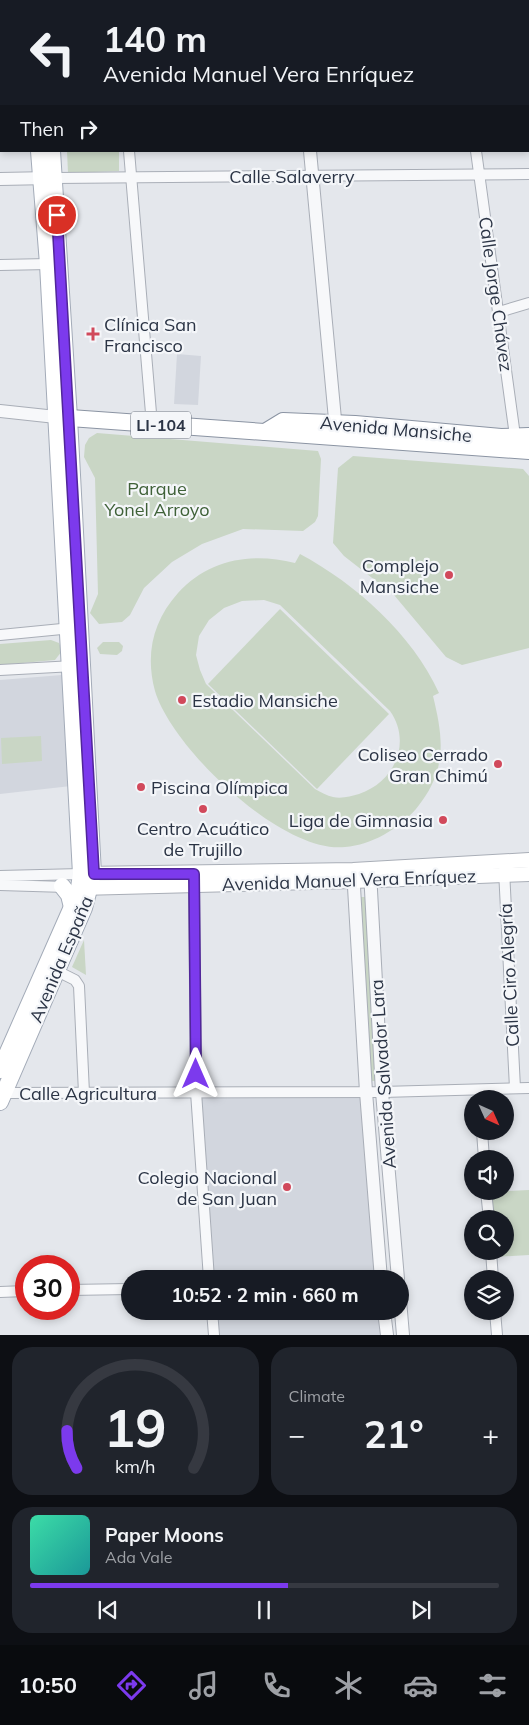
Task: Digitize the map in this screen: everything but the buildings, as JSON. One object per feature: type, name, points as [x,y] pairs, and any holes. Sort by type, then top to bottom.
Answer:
[{"type":"main road","name":"Avenida España","points":[[2,1098],[57,971],[86,881],[63,417],[48,178],[38,152]]},
{"type":"main road","name":"Avenida España","points":[[52,152],[48,178],[48,264],[63,417]]},
{"type":"main road","name":"Avenida Mansiche","points":[[63,417],[265,432],[282,421],[336,430],[529,451]]},
{"type":"main road","name":"Avenida Mansiche","points":[[336,430],[502,437],[522,436]]},
{"type":"main road","name":"Avenida Manuel Vera Enríquez","points":[[86,881],[353,876],[504,868],[529,860]]},
{"type":"main road","name":"Avenida Manuel Vera Enríquez","points":[[504,868],[529,874]]},
{"type":"main road","name":"Avenida España","points":[[0,1070],[72,907],[86,881]]},
{"type":"main road","points":[[62,886],[69,895],[72,907]]},
{"type":"street","points":[[129,152],[152,425]]},
{"type":"street","points":[[310,152],[336,430]]},
{"type":"street","name":"Calle Jorge Chávez","points":[[476,152],[499,312],[522,436]]},
{"type":"street","name":"Calle Salaverry","points":[[48,178],[529,174]]},
{"type":"street","points":[[0,179],[48,178]]},
{"type":"street","points":[[0,265],[48,264]]},
{"type":"street","points":[[499,312],[529,304]]},
{"type":"street","points":[[0,411],[63,417]]},
{"type":"street","points":[[0,635],[74,628]]},
{"type":"street","points":[[0,670],[76,666]]},
{"type":"street","name":"Calle Ciro Alegría","points":[[504,868],[515,1088]]},
{"type":"street","name":"Avenida Salvador Lara","points":[[371,875],[382,1092],[397,1270]]},
{"type":"street","points":[[0,876],[86,881]]},
{"type":"street","name":"Avenida Salvador Lara","points":[[353,876],[366,1092],[380,1270]]},
{"type":"street","points":[[194,880],[196,1092],[209,1270]]},
{"type":"street","points":[[0,885],[62,886],[86,881]]},
{"type":"street","points":[[57,971],[75,980],[79,986],[84,1093]]},
{"type":"street","name":"Calle Agricultura","points":[[503,1090],[529,1088]]},
{"type":"street","name":"Calle Agricultura","points":[[2,1098],[84,1093],[382,1092],[464,1094]]},
{"type":"street","points":[[378,1254],[396,1252]]},
{"type":"street","points":[[80,1290],[121,1289]]},
{"type":"street","points":[[0,1292],[15,1291]]},
{"type":"street","points":[[213,1320],[214,1335]]},
{"type":"street","points":[[385,1320],[387,1335]]},
{"type":"street","points":[[402,1320],[403,1335]]},
{"type":"street","points":[[496,1320],[497,1335]]},
{"type":"shaded area","points":[[177,354],[201,356],[198,405],[174,404]]},
{"type":"shaded area","points":[[62,675],[71,786],[0,794],[0,680]]},
{"type":"shaded area","name":"Colegio Nacional de San Juan","points":[[196,1092],[364,1095],[379,1270],[209,1270]]},
{"type":"shaded area","points":[[213,1320],[384,1320],[385,1335],[214,1335]]},
{"type":"green space","points":[[67,152],[119,152],[119,171],[68,173]]},
{"type":"green space","name":"Parque Yonel Arroyo","points":[[97,433],[318,451],[321,459],[318,516],[315,522],[303,531],[243,529],[202,544],[172,562],[144,588],[130,615],[122,622],[99,624],[90,613],[98,594],[95,478],[84,457],[85,445],[89,438]]},
{"type":"green space","name":"Complejo Mansiche","points":[[353,456],[523,469],[529,476],[529,648],[462,665],[446,657],[394,595],[344,556],[333,543],[338,468]]},
{"type":"green space","name":"Estadio Mansiche","points":[[300,554],[321,566],[342,580],[380,613],[414,651],[428,671],[439,693],[433,696],[441,742],[440,755],[438,768],[426,795],[416,809],[393,829],[384,835],[355,846],[319,845],[291,834],[262,816],[233,793],[206,767],[183,740],[165,714],[155,691],[152,677],[151,651],[157,627],[169,604],[190,581],[203,572],[232,561],[263,558],[295,563]],"holes":[[[264,600],[280,605],[390,711],[396,723],[400,735],[396,760],[382,780],[372,788],[359,794],[340,798],[328,796],[315,789],[206,684],[200,670],[196,655],[199,636],[209,620],[224,608],[242,601]]]},
{"type":"green space","points":[[280,609],[389,714],[317,789],[208,684]]},
{"type":"green space","points":[[51,640],[59,643],[62,651],[55,660],[0,665],[0,644]]},
{"type":"green space","points":[[103,642],[119,642],[123,646],[122,651],[117,655],[100,654],[97,648]]},
{"type":"green space","points":[[41,736],[42,761],[2,764],[1,738]]},
{"type":"green space","points":[[359,897],[367,897],[377,1081],[367,1081]]},
{"type":"green space","points":[[84,940],[86,975],[72,967]]},
{"type":"green space","points":[[529,1190],[529,1255],[514,1256],[514,1210],[490,1210],[490,1200],[514,1200],[514,1191]]},
{"type":"place","name":"Clínica San Francisco","points":[[93,334]]},
{"type":"place","name":"Complejo Mansiche","points":[[449,575]]},
{"type":"place","name":"Estadio Mansiche","points":[[182,700]]},
{"type":"place","name":"Coliseo Cerrado Gran Chimú","points":[[498,764]]},
{"type":"place","name":"Piscina Olímpica","points":[[141,787]]},
{"type":"place","name":"Centro Acuático de Trujillo","points":[[203,809]]},
{"type":"place","name":"Liga de Gimnasia","points":[[443,820]]},
{"type":"place","name":"Colegio Nacional de San Juan","points":[[287,1187]]},
{"type":"route","points":[[57,215],[94,874],[194,874],[196,1074]]}]
